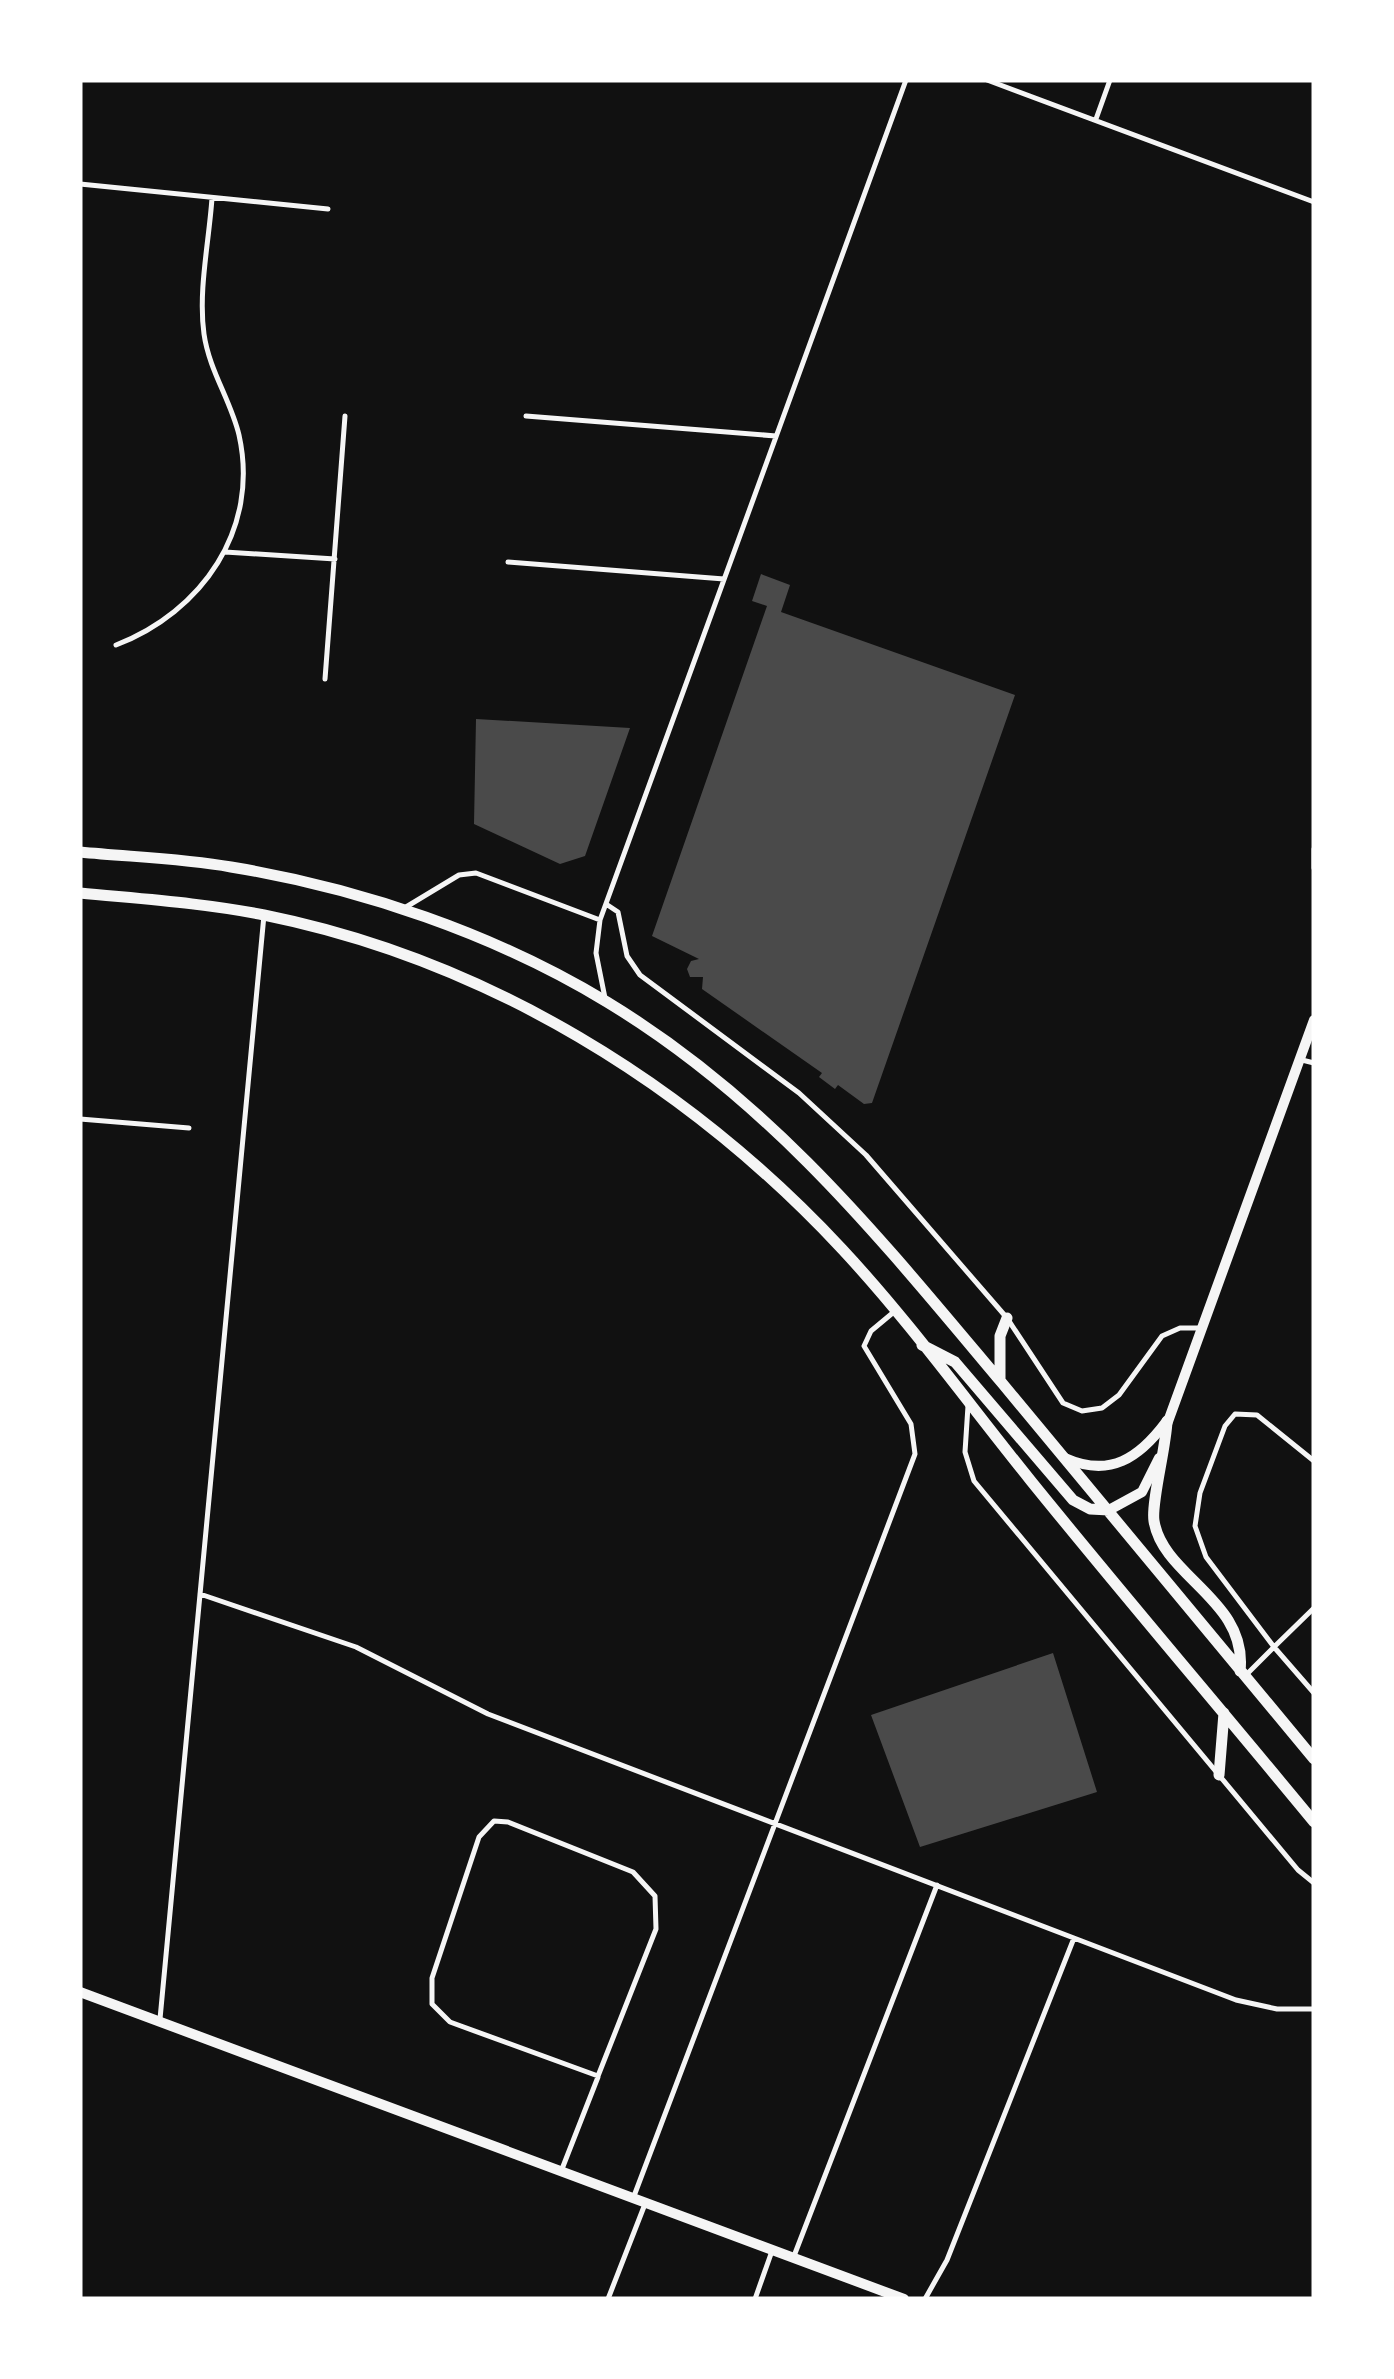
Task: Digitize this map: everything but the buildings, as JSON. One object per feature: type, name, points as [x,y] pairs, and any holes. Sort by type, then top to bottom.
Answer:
[{"type":"street","points":[[80,852],[260,872],[398,910],[504,950],[606,1001],[704,1069],[795,1146],[882,1237],[1314,1760]]},
{"type":"street","points":[[80,893],[264,915],[330,932],[463,979],[550,1019],[619,1060],[727,1141],[839,1246],[896,1311],[1314,1822]]},
{"type":"street","points":[[922,1345],[945,1354],[964,1371],[1072,1500],[1090,1509],[1109,1510],[1133,1500],[1150,1481],[1166,1421],[1314,1020]]},
{"type":"street","points":[[1000,1380],[1001,1331],[1007,1318]]},
{"type":"street","points":[[1065,1458],[1092,1467],[1120,1464],[1144,1450],[1166,1421]]},
{"type":"street","points":[[1166,1421],[1166,1452],[1154,1519],[1163,1541],[1233,1626],[1242,1674]]},
{"type":"street","points":[[1219,1776],[1224,1713]]},
{"type":"street","points":[[80,1992],[904,2299]]},
{"type":"lane","points":[[606,1001],[597,969],[600,920],[906,80]]},
{"type":"lane","points":[[987,80],[1314,202]]},
{"type":"lane","points":[[1095,120],[1110,80]]},
{"type":"lane","points":[[80,184],[328,209]]},
{"type":"lane","points":[[116,646],[173,614],[203,586],[226,552],[239,513],[243,472],[238,432],[204,332],[212,198]]},
{"type":"lane","points":[[325,679],[345,416]]},
{"type":"lane","points":[[526,416],[776,436]]},
{"type":"lane","points":[[226,552],[334,559]]},
{"type":"lane","points":[[508,562],[724,578]]},
{"type":"lane","points":[[1314,849],[1314,868]]},
{"type":"lane","points":[[398,910],[459,875],[476,873],[600,920]]},
{"type":"lane","points":[[606,904],[618,912],[627,956],[640,975],[833,1124],[898,1189],[1007,1318],[1057,1396],[1082,1411],[1112,1403],[1162,1336],[1180,1328],[1201,1328]]},
{"type":"lane","points":[[160,2022],[264,915]]},
{"type":"lane","points":[[1299,1060],[1314,1063]]},
{"type":"lane","points":[[80,1120],[189,1128]]},
{"type":"lane","points":[[608,2299],[639,2201],[775,1824],[914,1454],[911,1424],[864,1346],[871,1332],[896,1311]]},
{"type":"lane","points":[[968,1403],[965,1452],[974,1481],[1219,1776],[1314,1883]]},
{"type":"lane","points":[[1314,1461],[1258,1415],[1235,1414],[1225,1426],[1195,1509],[1195,1526],[1206,1557],[1314,1693]]},
{"type":"lane","points":[[200,1594],[356,1647],[498,1718],[1256,2006],[1314,2008]]},
{"type":"lane","points":[[1242,1674],[1314,1608]]},
{"type":"lane","points":[[561,2172],[656,1929],[655,1896],[633,1872],[508,1822],[494,1821],[479,1837],[432,1978],[432,2004],[450,2022],[598,2076]]},
{"type":"lane","points":[[794,2258],[937,1886]]},
{"type":"lane","points":[[925,2299],[946,2260],[1074,1938]]},
{"type":"lane","points":[[754,2299],[772,2250]]}]
